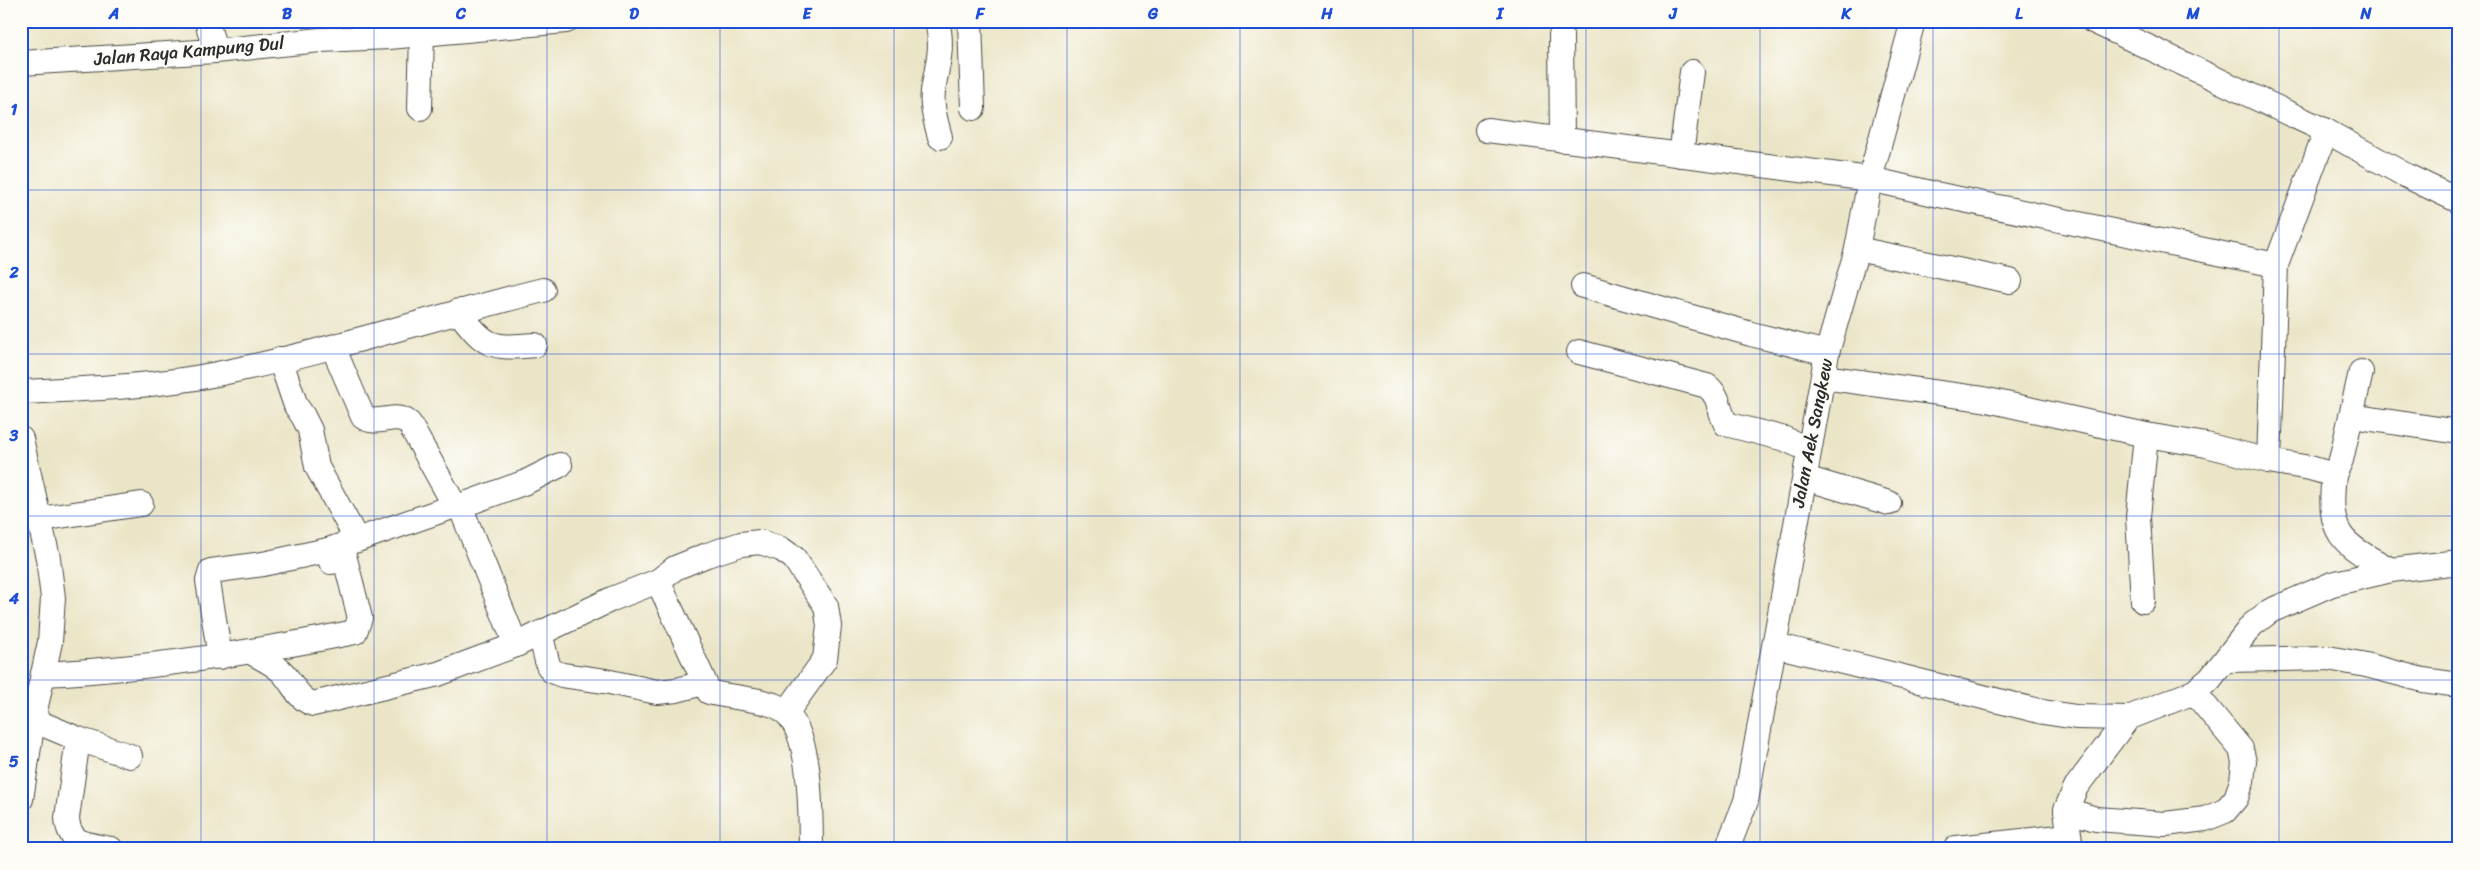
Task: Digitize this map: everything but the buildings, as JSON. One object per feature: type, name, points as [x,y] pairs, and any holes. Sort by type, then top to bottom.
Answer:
[{"type":"street","points":[[207,21],[215,51]]},
{"type":"street","name":"Jalan Raya Kampung Dul","points":[[21,63],[215,51],[320,40],[422,34],[566,21]]},
{"type":"street","points":[[937,21],[941,49],[932,92],[934,115],[940,137]]},
{"type":"street","points":[[970,21],[973,108]]},
{"type":"street","name":"Jalan Aek Sangkew","points":[[1728,849],[1746,801],[1827,353],[1857,249],[1870,179],[1913,21]]},
{"type":"street","points":[[2093,21],[2326,131],[2405,175],[2459,201]]},
{"type":"street","points":[[420,108],[422,34]]},
{"type":"street","points":[[1561,35],[1562,140]]},
{"type":"street","points":[[1682,155],[1692,72]]},
{"type":"street","points":[[1488,130],[1870,179],[2276,265]]},
{"type":"street","points":[[2269,461],[2276,265],[2326,131]]},
{"type":"street","points":[[1857,249],[2010,281]]},
{"type":"street","points":[[1583,286],[1751,334],[1827,353]]},
{"type":"street","points":[[21,392],[90,389],[162,382],[216,374],[333,347],[458,311],[542,290]]},
{"type":"street","points":[[458,311],[486,343],[502,348],[535,345]]},
{"type":"street","points":[[333,347],[363,417],[376,422],[396,417],[404,418],[409,423],[458,506],[516,645]]},
{"type":"street","points":[[1579,352],[1707,386],[1716,393],[1720,404],[1720,414],[1726,424],[1785,439],[1809,450]]},
{"type":"street","points":[[280,360],[296,406],[304,416],[310,430],[317,467],[357,540]]},
{"type":"street","points":[[2361,372],[2341,460],[2334,475],[2331,501],[2334,524],[2347,545],[2391,570]]},
{"type":"street","points":[[1823,377],[1983,399],[2146,435],[2206,445],[2334,475]]},
{"type":"street","points":[[2351,416],[2459,432]]},
{"type":"street","points":[[2143,601],[2138,517],[2146,435]]},
{"type":"street","points":[[21,439],[48,558],[53,598],[50,642],[33,720],[21,799]]},
{"type":"street","points":[[220,657],[208,581],[211,571],[263,564],[328,550],[526,482],[560,465]]},
{"type":"street","points":[[1805,478],[1889,504]]},
{"type":"street","points":[[40,519],[141,504]]},
{"type":"street","points":[[251,652],[282,672],[296,693],[305,701],[313,704],[438,674],[516,645],[612,599],[658,581],[676,568],[741,544],[760,542],[781,549],[794,558],[826,606],[829,626],[825,659],[787,712]]},
{"type":"street","points":[[43,674],[148,667],[251,652],[355,632],[360,618],[345,559],[330,562],[328,550]]},
{"type":"street","points":[[1775,645],[2043,712],[2076,717],[2128,718],[2194,692],[2210,679],[2252,624],[2270,611],[2332,584],[2391,570],[2459,562]]},
{"type":"street","points":[[658,581],[677,619],[703,683],[709,692],[776,706],[787,712],[796,725],[805,755],[811,849]]},
{"type":"street","points":[[540,633],[548,665],[552,670],[562,675],[605,681],[657,692],[677,690],[703,683]]},
{"type":"street","points":[[2226,660],[2328,658],[2358,663],[2423,680],[2459,685]]},
{"type":"street","points":[[2066,810],[2096,819],[2165,824],[2205,819],[2225,811],[2236,798],[2242,781],[2244,762],[2241,748],[2194,692]]},
{"type":"street","points":[[1956,848],[2069,842],[2066,810],[2076,787],[2128,718]]},
{"type":"street","points":[[33,720],[78,739],[130,756]]},
{"type":"street","points":[[78,739],[67,818],[68,828],[80,842],[111,849]]}]
